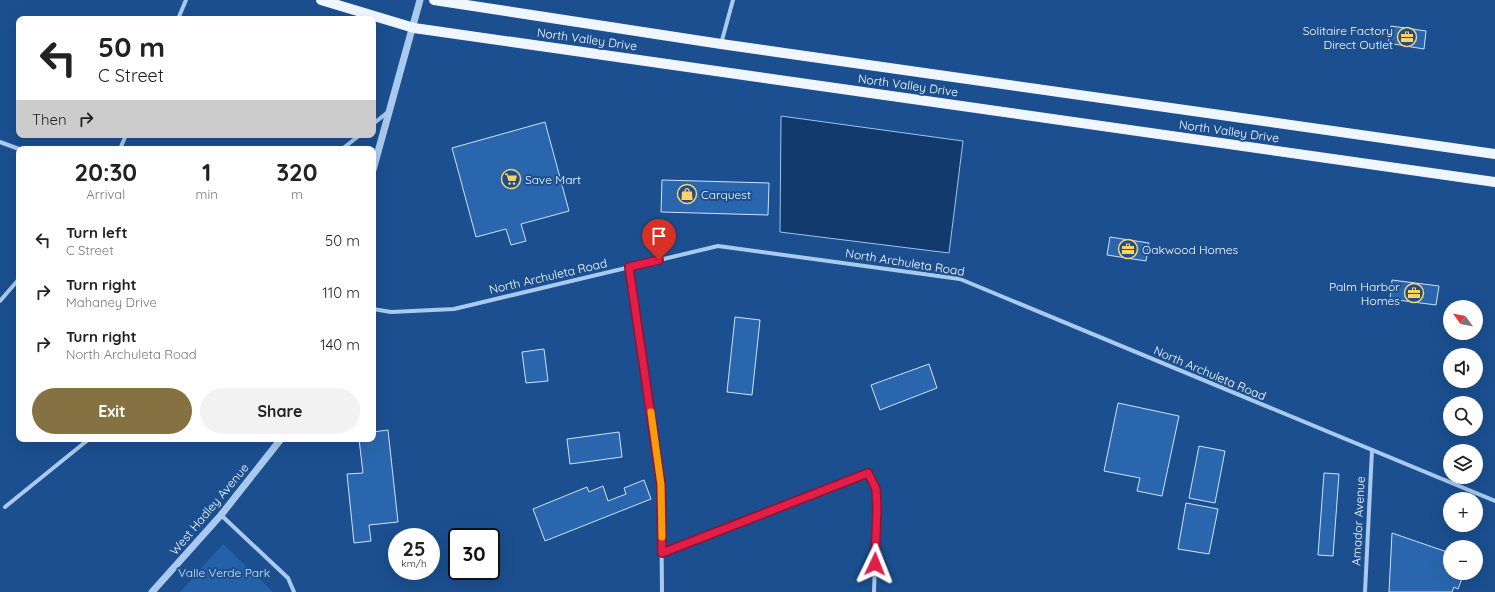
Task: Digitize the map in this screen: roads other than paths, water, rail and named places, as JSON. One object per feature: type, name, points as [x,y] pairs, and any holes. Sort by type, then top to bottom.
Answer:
[{"type":"main road","name":"North Valley Drive","points":[[321,0],[374,16]]},
{"type":"main road","name":"North Valley Drive","points":[[434,0],[721,44],[1495,154]]},
{"type":"main road","name":"North Valley Drive","points":[[376,17],[414,28],[1495,182]]},
{"type":"street","points":[[179,16],[186,0]]},
{"type":"street","points":[[376,160],[414,28],[420,0]]},
{"type":"street","points":[[721,44],[733,0]]},
{"type":"street","points":[[376,122],[391,110]]},
{"type":"street","points":[[346,146],[356,138]]},
{"type":"street","points":[[0,142],[16,148]]},
{"type":"street","name":"North Archuleta Road","points":[[376,310],[390,312],[454,309],[718,246],[960,279],[1495,501]]},
{"type":"street","points":[[629,267],[661,485],[662,592]]},
{"type":"street","points":[[0,301],[16,282]]},
{"type":"street","points":[[5,507],[85,442]]},
{"type":"street","name":"West Hadley Avenue","points":[[152,592],[221,515],[279,442]]},
{"type":"street","name":"Amador Avenue","points":[[1365,592],[1372,450]]},
{"type":"street","points":[[662,553],[868,473],[876,489],[877,508],[874,592]]},
{"type":"street","points":[[221,515],[288,578],[294,592]]},
{"type":"place","name":"Solitaire Factory Direct Outlet","points":[[1407,37]]},
{"type":"place","name":"Save Mart","points":[[511,179]]},
{"type":"place","name":"Carquest","points":[[687,194]]},
{"type":"place","name":"Oakwood Homes","points":[[1128,249]]},
{"type":"place","name":"Palm Harbor Homes","points":[[1414,293]]},
{"type":"park label","name":"Valle Verde Park","points":[[224,572]]}]
